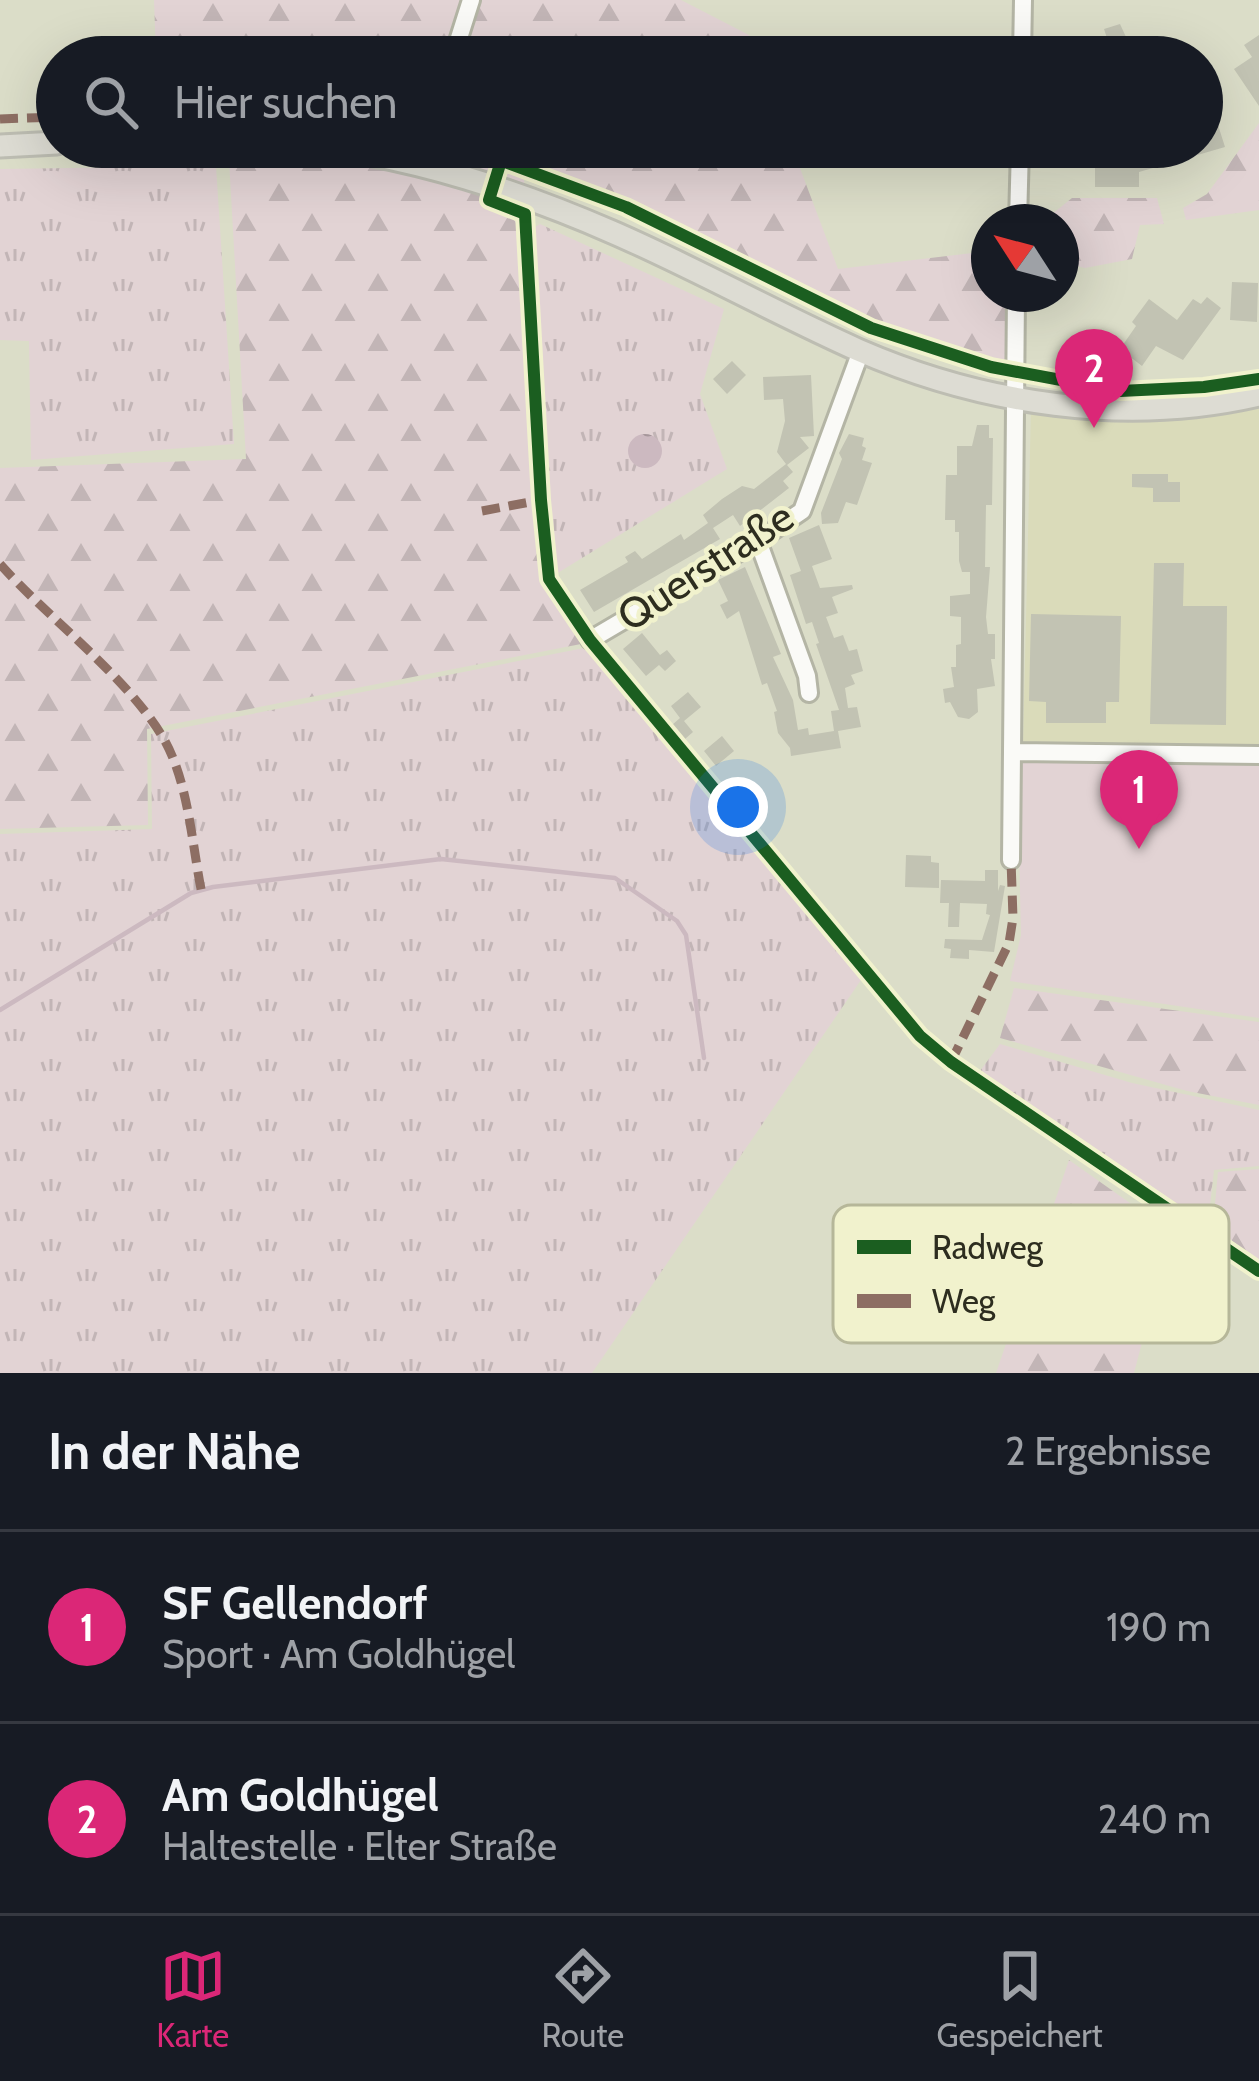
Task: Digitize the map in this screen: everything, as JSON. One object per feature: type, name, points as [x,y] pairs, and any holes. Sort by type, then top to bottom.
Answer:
[{"type":"main road","points":[[0,146],[36,144]]},
{"type":"main road","points":[[451,168],[613,232],[860,351],[960,386],[1091,407],[1147,408],[1259,395]]},
{"type":"street","points":[[460,36],[471,0]]},
{"type":"street","points":[[1022,36],[1023,0]]},
{"type":"street","points":[[1018,204],[1019,168]]},
{"type":"street","points":[[1011,860],[1016,312]]},
{"type":"street","name":"Querstraße","points":[[590,640],[802,511],[860,351]]},
{"type":"street","points":[[758,541],[809,693]]},
{"type":"street","points":[[1012,752],[1259,755]]},
{"type":"shaded area","points":[[1259,409],[1259,750],[1023,747],[1031,410],[1150,415]]},
{"type":"green space","points":[[154,0],[681,0],[749,36],[155,36]]},
{"type":"green space","points":[[1259,123],[1259,210],[1186,220],[1183,208],[1207,194]]},
{"type":"green space","points":[[216,168],[234,444],[31,460],[29,341],[0,340],[0,169]]},
{"type":"green space","points":[[229,168],[523,168],[548,586],[581,644],[147,729],[148,825],[0,829],[0,468],[246,459]]},
{"type":"green space","points":[[536,168],[800,168],[838,269],[971,253],[971,312],[1010,312],[1009,366],[875,320]]},
{"type":"green space","points":[[1072,198],[1157,198],[1164,224],[1140,225],[1132,259],[1085,268],[1079,266],[1079,204],[1064,204]]},
{"type":"green space","points":[[540,224],[724,309],[700,394],[727,469],[556,574],[530,230]]},
{"type":"green space","points":[[584,648],[863,977],[592,1373],[0,1373],[0,834],[152,829],[151,734]]},
{"type":"green space","points":[[1017,758],[1259,762],[1259,1018],[1010,981],[1021,935]]},
{"type":"green space","points":[[1014,988],[1259,1022],[1259,1105],[1187,1091],[1000,1038]]},
{"type":"green space","points":[[1000,1044],[1132,1083],[1259,1110],[1259,1166],[1214,1170],[1210,1205],[1167,1205],[977,1075]]},
{"type":"green space","points":[[1069,1160],[1133,1205],[1054,1205]]},
{"type":"green space","points":[[1259,1169],[1259,1267],[1229,1247],[1229,1205],[1215,1205],[1218,1172]]},
{"type":"green space","points":[[1006,1343],[1142,1343],[1134,1373],[996,1373]]},
{"type":"water","points":[[645,434],[657,439],[662,451],[657,463],[645,468],[633,463],[628,451],[633,439]]},
{"type":"building","points":[[1120,24],[1126,36],[1106,36],[1104,29]]},
{"type":"building","points":[[1259,35],[1259,106],[1234,69],[1252,57],[1244,45]]},
{"type":"building","points":[[1095,168],[1153,168],[1139,172],[1139,187],[1095,187]]},
{"type":"building","points":[[1232,282],[1258,283],[1257,322],[1230,320]]},
{"type":"building","points":[[1207,297],[1221,308],[1183,360],[1156,346],[1142,366],[1120,349],[1149,299],[1177,320],[1193,299],[1201,304]]},
{"type":"building","points":[[732,361],[746,375],[727,394],[713,379]]},
{"type":"building","points":[[811,375],[814,436],[800,437],[809,448],[787,465],[793,472],[783,481],[789,488],[740,526],[733,515],[713,528],[720,539],[594,612],[580,590],[628,562],[625,557],[635,551],[642,559],[681,534],[684,540],[708,523],[703,515],[722,499],[742,486],[754,489],[786,464],[777,452],[785,421],[783,399],[764,400],[763,377]]},
{"type":"building","points":[[977,425],[989,425],[989,438],[993,438],[985,567],[990,567],[986,617],[988,634],[995,634],[995,659],[991,659],[995,686],[977,689],[978,712],[969,719],[958,717],[950,702],[945,703],[943,689],[954,687],[951,667],[956,667],[956,645],[961,644],[961,617],[950,616],[950,596],[970,594],[970,572],[962,572],[955,520],[945,520],[946,475],[957,475],[957,446],[972,446]]},
{"type":"building","points":[[849,434],[864,438],[862,460],[872,463],[857,505],[846,502],[838,523],[822,524],[821,513],[842,459],[839,453]]},
{"type":"building","points":[[1132,474],[1168,474],[1168,482],[1180,482],[1180,502],[1153,502],[1153,488],[1132,487]]},
{"type":"building","points":[[819,525],[832,559],[812,566],[820,588],[852,585],[853,589],[832,597],[838,613],[826,617],[834,638],[843,635],[849,651],[857,649],[863,671],[851,675],[855,684],[845,688],[848,708],[857,707],[861,727],[838,731],[841,748],[791,756],[778,733],[777,711],[767,683],[762,685],[739,611],[727,619],[720,605],[728,601],[718,580],[745,567],[781,654],[773,657],[793,700],[798,730],[808,728],[809,735],[834,731],[831,711],[839,710],[812,622],[806,624],[790,575],[801,571],[789,538]]},
{"type":"building","points":[[1154,563],[1184,563],[1183,606],[1227,606],[1226,725],[1150,724]]},
{"type":"building","points":[[1031,614],[1121,616],[1119,702],[1106,702],[1106,723],[1046,723],[1046,702],[1029,701]]},
{"type":"building","points":[[642,633],[660,655],[667,650],[676,661],[665,671],[659,665],[646,676],[623,649]]},
{"type":"building","points":[[688,692],[701,707],[684,721],[693,732],[685,739],[672,725],[680,718],[671,706]]},
{"type":"building","points":[[722,736],[734,751],[716,766],[704,751]]},
{"type":"building","points":[[906,855],[931,856],[931,862],[939,863],[939,888],[905,887]]},
{"type":"building","points":[[985,870],[998,870],[998,891],[1000,885],[1005,886],[994,952],[969,950],[969,959],[950,958],[945,939],[982,940],[990,915],[987,904],[960,903],[959,927],[948,927],[949,903],[940,903],[941,880],[985,881]]},
{"type":"waterway","points":[[0,1010],[191,893],[441,859],[615,878],[677,921],[686,935],[704,1058]]},
{"type":"marked path","points":[[0,119],[36,118]]},
{"type":"marked path","points":[[482,511],[541,500]]},
{"type":"marked path","points":[[0,564],[110,672],[165,741],[185,796],[202,894]]},
{"type":"marked path","points":[[951,1062],[1009,943],[1011,860]]},
{"type":"cycle path","points":[[499,168],[489,200],[525,214],[549,579],[590,640],[920,1036],[1162,1205]]},
{"type":"cycle path","points":[[521,168],[626,207],[871,328],[991,367],[1120,391],[1259,379]]},
{"type":"cycle path","points":[[1229,1251],[1259,1271]]},
{"type":"place","name":"Am Goldhügel","points":[[1094,428]]},
{"type":"place","name":"SF Gellendorf","points":[[1139,849]]}]
